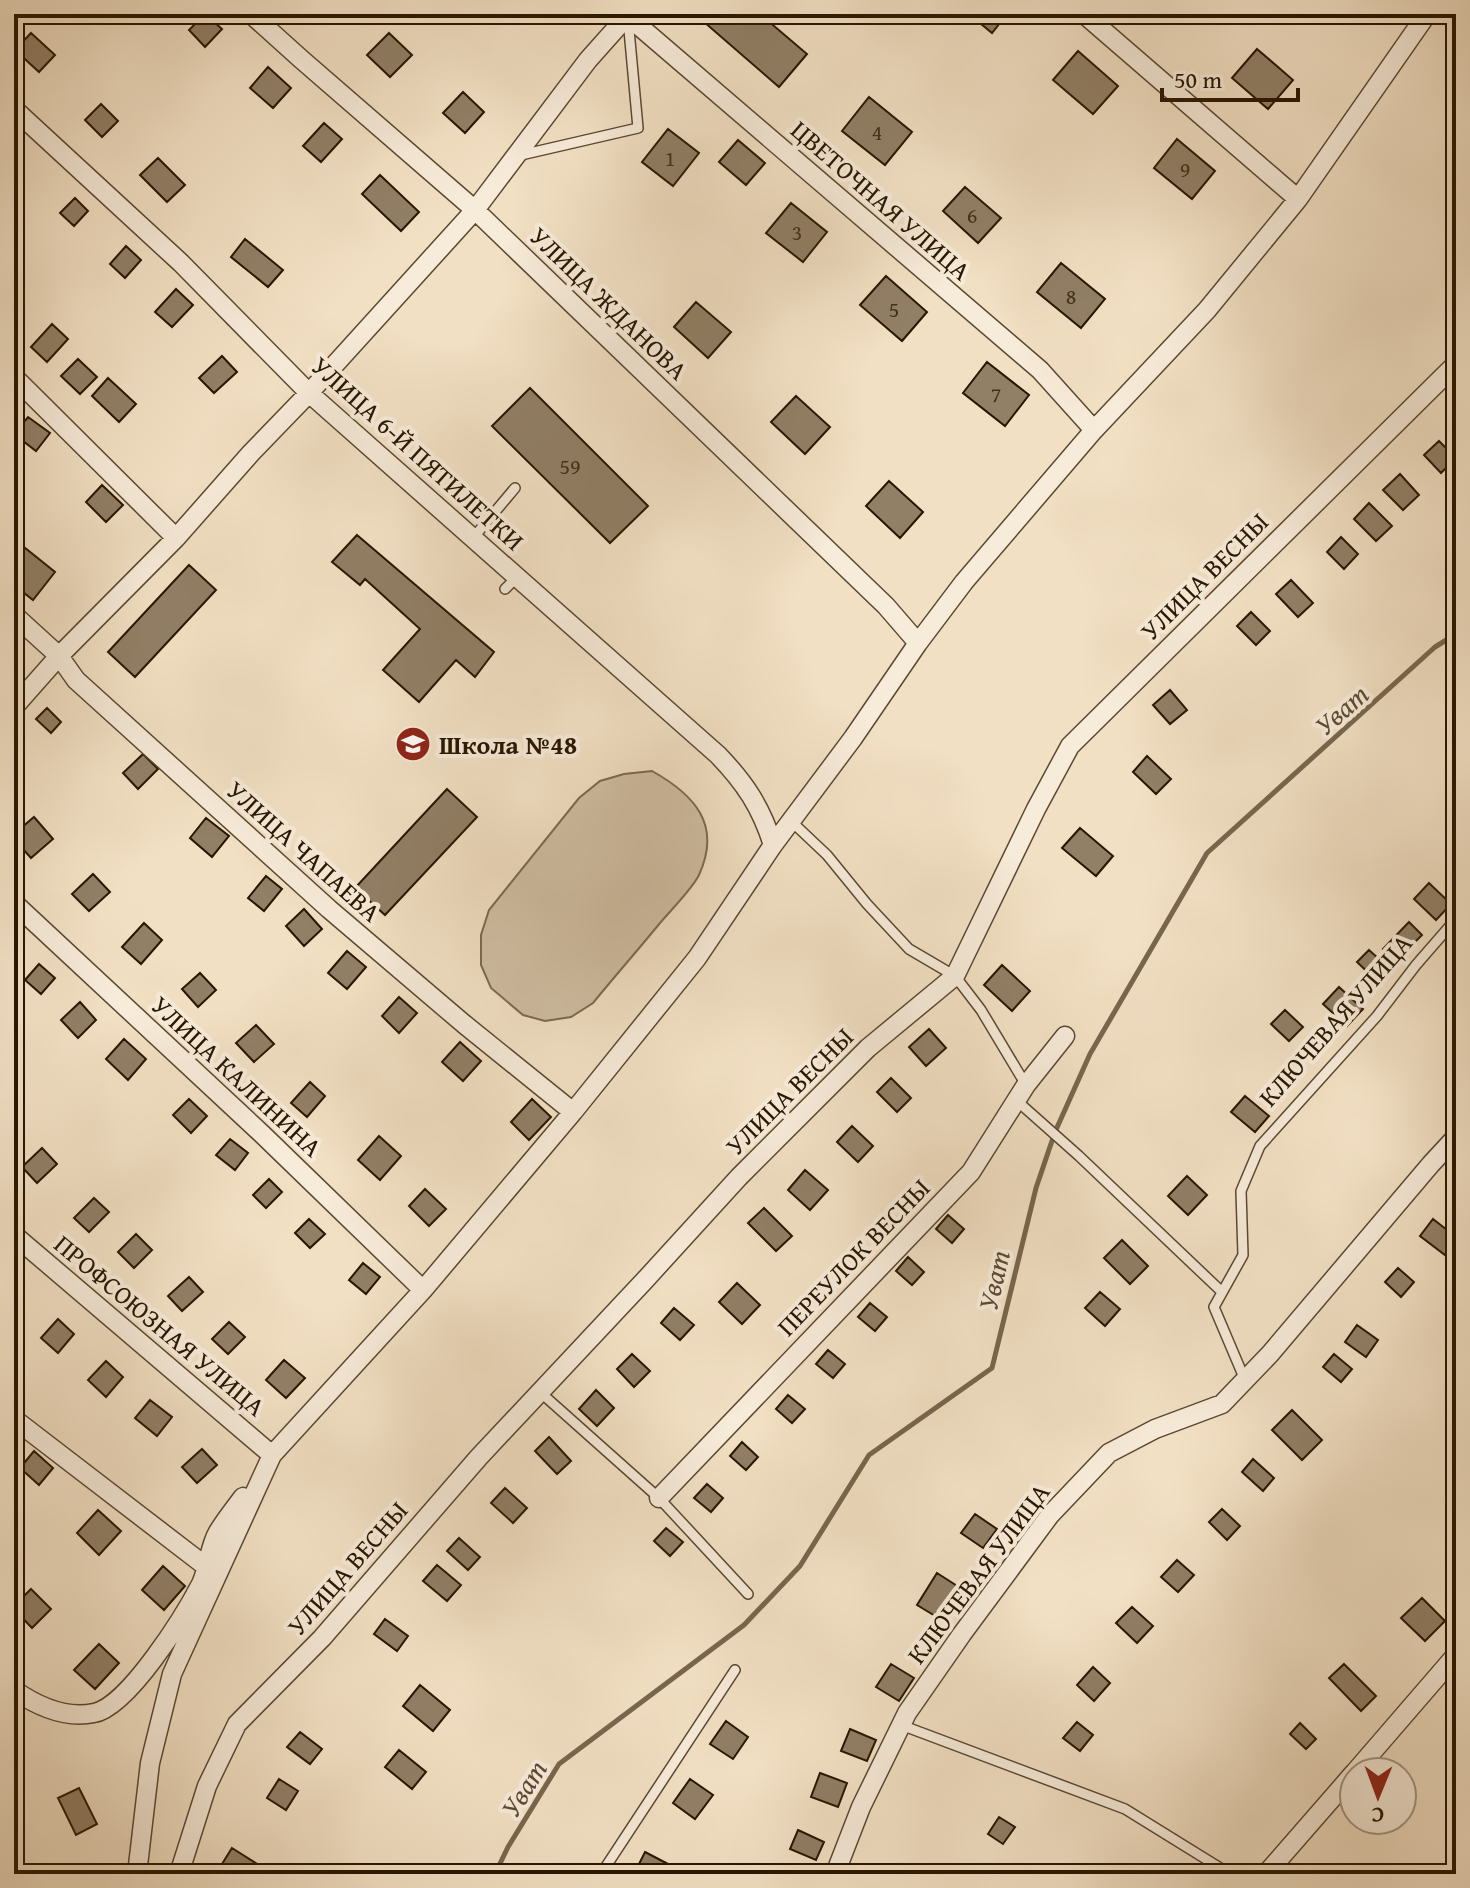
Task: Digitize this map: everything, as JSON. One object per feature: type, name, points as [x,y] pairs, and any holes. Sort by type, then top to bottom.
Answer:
[{"type":"street","name":"УЛИЦА ЖДАНОВА","points":[[251,14],[475,210],[886,606],[918,643]]},
{"type":"street","points":[[1084,14],[1298,199]]},
{"type":"street","points":[[14,1690],[52,1711],[96,1713],[118,1700],[154,1660],[200,1585],[208,1568],[216,1535],[272,1455],[423,1290],[697,958],[773,845],[964,582],[1094,430],[1207,310],[1298,199],[1427,14]]},
{"type":"street","points":[[14,707],[59,656],[176,538],[475,210],[588,60],[627,15]]},
{"type":"street","name":"ЦВЕТОЧНАЯ УЛИЦА","points":[[627,15],[1040,370],[1094,430]]},
{"type":"street","name":"УЛИЦА 6-Й ПЯТИЛЕТКИ","points":[[14,109],[181,263],[309,393],[473,538],[511,583],[718,755],[740,778],[757,804],[773,845]]},
{"type":"street","name":"УЛИЦА ВЕСНЫ","points":[[179,1874],[207,1786],[237,1724],[322,1638],[479,1457],[750,1166],[868,1048],[955,976],[1070,746],[1456,364]]},
{"type":"street","points":[[14,377],[176,538]]},
{"type":"street","name":"УЛИЦА ЧАПАЕВА","points":[[14,615],[59,656],[76,680],[329,909],[573,1112]]},
{"type":"street","name":"УЛИЦА КАЛИНИНА","points":[[14,903],[262,1134],[423,1290]]},
{"type":"street","name":"ПЕРЕУЛОК ВЕСНЫ","points":[[659,1498],[971,1172],[1021,1092],[1065,1036]]},
{"type":"street","name":"КЛЮЧЕВАЯ УЛИЦА","points":[[835,1874],[861,1807],[907,1713],[1050,1515],[1109,1453],[1155,1429],[1222,1404],[1270,1354],[1456,1137]]},
{"type":"street","name":"ПРОФСОЮЗНАЯ УЛИЦА","points":[[14,1235],[272,1455]]},
{"type":"street","points":[[14,1419],[208,1568]]},
{"type":"street","points":[[137,1874],[150,1763],[172,1674],[272,1455]]},
{"type":"street","points":[[1368,1756],[1456,1655]]},
{"type":"street","points":[[1266,1874],[1338,1791]]},
{"type":"lane","points":[[514,156],[638,128],[627,15]]},
{"type":"lane","points":[[473,538],[515,488]]},
{"type":"lane","points":[[791,821],[827,855],[909,949],[955,976],[981,1010],[1021,1092],[1079,1156],[1222,1292],[1214,1307],[1245,1380]]},
{"type":"lane","name":"КЛЮЧЕВАЯ УЛИЦА","points":[[1222,1292],[1243,1255],[1241,1191],[1260,1146],[1377,1016],[1456,919]]},
{"type":"lane","points":[[540,1392],[659,1498],[748,1594]]},
{"type":"lane","points":[[601,1874],[735,1670]]},
{"type":"lane","points":[[901,1725],[1125,1809],[1230,1874]]},
{"type":"shaded area","points":[[652,771],[692,801],[706,826],[705,857],[699,875],[593,1003],[571,1017],[545,1021],[523,1015],[491,988],[481,965],[481,935],[489,910],[579,798],[600,781]]},
{"type":"building","points":[[205,14],[222,29],[205,47],[189,30]]},
{"type":"building","points":[[711,14],[760,14],[807,54],[779,87],[704,22]]},
{"type":"building","points":[[969,14],[1007,14],[992,33]]},
{"type":"building","points":[[31,33],[55,55],[39,72],[15,50]]},
{"type":"building","points":[[389,33],[412,55],[390,77],[367,55]]},
{"type":"building","points":[[1257,49],[1293,80],[1268,109],[1232,78]]},
{"type":"building","points":[[1078,51],[1118,86],[1093,114],[1053,80]]},
{"type":"building","points":[[268,67],[291,88],[273,108],[250,88]]},
{"type":"building","points":[[463,92],[484,112],[465,133],[443,113]]},
{"type":"building","points":[[869,97],[912,132],[885,165],[842,131]]},
{"type":"building","points":[[101,104],[118,121],[102,137],[85,120]]},
{"type":"building","points":[[324,123],[342,139],[321,162],[303,146]]},
{"type":"building","points":[[668,129],[699,153],[673,186],[642,162]]},
{"type":"building","points":[[1177,139],[1215,171],[1192,199],[1154,168]]},
{"type":"building","points":[[738,140],[765,163],[746,185],[719,162]]},
{"type":"building","points":[[158,158],[185,185],[167,202],[140,175]]},
{"type":"building","points":[[380,175],[419,212],[401,231],[362,194]]},
{"type":"building","points":[[965,187],[1001,218],[978,243],[943,211]]},
{"type":"building","points":[[75,198],[88,211],[74,226],[60,213]]},
{"type":"building","points":[[791,203],[827,232],[803,262],[766,233]]},
{"type":"building","points":[[245,239],[283,270],[268,287],[231,257]]},
{"type":"building","points":[[126,246],[141,260],[125,278],[110,264]]},
{"type":"building","points":[[1061,263],[1105,299],[1081,328],[1037,292]]},
{"type":"building","points":[[886,276],[927,312],[902,341],[860,305]]},
{"type":"building","points":[[176,289],[193,305],[172,327],[155,312]]},
{"type":"building","points":[[696,302],[731,332],[708,358],[674,327]]},
{"type":"building","points":[[52,324],[68,339],[47,362],[31,347]]},
{"type":"building","points":[[222,356],[237,372],[214,393],[199,378]]},
{"type":"building","points":[[78,359],[97,377],[80,394],[61,376]]},
{"type":"building","points":[[987,362],[1029,395],[1005,426],[963,393]]},
{"type":"building","points":[[108,378],[136,404],[119,422],[92,396]]},
{"type":"building","points":[[530,388],[648,506],[610,543],[492,426]]},
{"type":"building","points":[[796,396],[830,427],[805,454],[771,422]]},
{"type":"building","points":[[28,417],[50,433],[36,451],[14,434]]},
{"type":"building","points":[[1439,441],[1456,458],[1441,473],[1424,455]]},
{"type":"building","points":[[1400,474],[1419,495],[1403,510],[1383,490]]},
{"type":"building","points":[[889,481],[923,512],[900,538],[866,506]]},
{"type":"building","points":[[102,485],[123,505],[106,522],[86,502]]},
{"type":"building","points":[[1369,503],[1392,526],[1376,541],[1354,519]]},
{"type":"building","points":[[357,535],[494,652],[475,677],[456,660],[419,702],[383,670],[420,629],[365,579],[360,585],[332,562]]},
{"type":"building","points":[[1341,537],[1358,554],[1344,569],[1327,552]]},
{"type":"building","points":[[14,539],[55,572],[33,600],[14,585]]},
{"type":"building","points":[[189,565],[216,590],[135,677],[108,652]]},
{"type":"building","points":[[1291,580],[1313,603],[1298,617],[1276,594]]},
{"type":"building","points":[[1251,612],[1270,631],[1256,645],[1237,626]]},
{"type":"building","points":[[1170,690],[1187,710],[1170,724],[1153,705]]},
{"type":"building","points":[[47,708],[61,722],[51,733],[36,719]]},
{"type":"building","points":[[143,754],[158,769],[138,789],[123,773]]},
{"type":"building","points":[[1147,756],[1171,779],[1156,794],[1133,772]]},
{"type":"building","points":[[447,789],[477,817],[385,915],[355,888]]},
{"type":"building","points":[[34,817],[53,839],[31,858],[14,839],[14,834]]},
{"type":"building","points":[[206,818],[229,836],[212,857],[190,838]]},
{"type":"building","points":[[1080,828],[1113,856],[1096,876],[1062,848]]},
{"type":"building","points":[[93,874],[110,892],[89,911],[72,894]]},
{"type":"building","points":[[266,876],[282,889],[264,911],[248,898]]},
{"type":"building","points":[[1429,883],[1451,904],[1436,920],[1414,899]]},
{"type":"building","points":[[304,909],[322,929],[304,946],[286,926]]},
{"type":"building","points":[[1409,922],[1422,935],[1396,961],[1383,949]]},
{"type":"building","points":[[144,923],[162,940],[141,964],[122,947]]},
{"type":"building","points":[[1369,950],[1389,968],[1377,981],[1357,962]]},
{"type":"building","points":[[347,951],[366,967],[347,989],[328,973]]},
{"type":"building","points":[[39,964],[55,978],[41,994],[25,980]]},
{"type":"building","points":[[1002,965],[1030,991],[1012,1011],[984,985]]},
{"type":"building","points":[[200,973],[216,990],[198,1007],[182,989]]},
{"type":"building","points":[[1339,987],[1363,1009],[1347,1026],[1323,1004]]},
{"type":"building","points":[[399,997],[417,1013],[399,1033],[382,1016]]},
{"type":"building","points":[[80,1002],[96,1020],[78,1038],[61,1020]]},
{"type":"building","points":[[1285,1010],[1303,1027],[1289,1041],[1271,1024]]},
{"type":"building","points":[[256,1025],[274,1044],[254,1062],[236,1043]]},
{"type":"building","points":[[929,1029],[946,1048],[926,1066],[909,1047]]},
{"type":"building","points":[[124,1039],[146,1059],[128,1080],[106,1059]]},
{"type":"building","points":[[460,1042],[481,1061],[463,1081],[442,1062]]},
{"type":"building","points":[[891,1078],[911,1098],[897,1112],[877,1092]]},
{"type":"building","points":[[310,1082],[325,1096],[307,1117],[291,1103]]},
{"type":"building","points":[[1245,1096],[1269,1116],[1255,1132],[1231,1112]]},
{"type":"building","points":[[189,1099],[207,1116],[191,1133],[173,1115]]},
{"type":"building","points":[[532,1099],[551,1117],[529,1140],[511,1122]]},
{"type":"building","points":[[852,1126],[873,1146],[858,1162],[837,1142]]},
{"type":"building","points":[[379,1136],[401,1156],[380,1180],[358,1160]]},
{"type":"building","points":[[230,1139],[248,1153],[235,1170],[216,1155]]},
{"type":"building","points":[[42,1148],[57,1164],[37,1183],[22,1167]]},
{"type":"building","points":[[805,1170],[828,1190],[810,1210],[788,1190]]},
{"type":"building","points":[[1187,1176],[1207,1195],[1188,1215],[1168,1196]]},
{"type":"building","points":[[269,1179],[282,1192],[266,1208],[253,1195]]},
{"type":"building","points":[[425,1189],[446,1209],[429,1226],[409,1206]]},
{"type":"building","points":[[94,1198],[109,1212],[89,1232],[74,1218]]},
{"type":"building","points":[[764,1208],[792,1236],[776,1251],[748,1223]]},
{"type":"building","points":[[948,1215],[964,1229],[952,1243],[936,1229]]},
{"type":"building","points":[[309,1219],[325,1234],[310,1248],[295,1233]]},
{"type":"building","points":[[1433,1219],[1456,1237],[1445,1255],[1420,1236]]},
{"type":"building","points":[[136,1234],[152,1250],[134,1268],[118,1252]]},
{"type":"building","points":[[1122,1240],[1148,1266],[1130,1284],[1104,1258]]},
{"type":"building","points":[[908,1257],[924,1272],[912,1285],[896,1271]]},
{"type":"building","points":[[363,1263],[380,1277],[366,1294],[349,1280]]},
{"type":"building","points":[[1398,1268],[1414,1282],[1401,1297],[1385,1282]]},
{"type":"building","points":[[189,1277],[203,1292],[182,1311],[168,1296]]},
{"type":"building","points":[[737,1283],[760,1305],[742,1324],[719,1302]]},
{"type":"building","points":[[1100,1292],[1120,1309],[1105,1326],[1085,1308]]},
{"type":"building","points":[[870,1303],[887,1317],[875,1331],[858,1317]]},
{"type":"building","points":[[674,1308],[694,1325],[680,1340],[661,1323]]},
{"type":"building","points":[[58,1319],[74,1334],[58,1353],[41,1338]]},
{"type":"building","points":[[229,1322],[245,1337],[228,1354],[212,1339]]},
{"type":"building","points":[[1357,1325],[1378,1340],[1366,1357],[1345,1342]]},
{"type":"building","points":[[828,1350],[845,1364],[833,1378],[816,1364]]},
{"type":"building","points":[[632,1354],[650,1371],[634,1387],[617,1369]]},
{"type":"building","points":[[1334,1354],[1352,1369],[1341,1382],[1323,1367]]},
{"type":"building","points":[[284,1360],[305,1378],[286,1398],[266,1380]]},
{"type":"building","points":[[106,1361],[123,1377],[106,1397],[88,1380]]},
{"type":"building","points":[[596,1390],[614,1408],[597,1426],[579,1409]]},
{"type":"building","points":[[788,1395],[805,1409],[792,1423],[776,1409]]},
{"type":"building","points":[[150,1400],[172,1417],[157,1436],[135,1418]]},
{"type":"building","points":[[1292,1410],[1322,1440],[1302,1460],[1272,1430]]},
{"type":"building","points":[[549,1437],[571,1461],[557,1474],[535,1451]]},
{"type":"building","points":[[742,1442],[758,1457],[746,1470],[730,1456]]},
{"type":"building","points":[[202,1449],[217,1465],[197,1483],[182,1467]]},
{"type":"building","points":[[34,1451],[53,1468],[39,1485],[20,1468]]},
{"type":"building","points":[[1253,1459],[1274,1478],[1263,1491],[1242,1472]]},
{"type":"building","points":[[707,1484],[723,1498],[711,1512],[694,1498]]},
{"type":"building","points":[[505,1488],[527,1508],[513,1523],[491,1503]]},
{"type":"building","points":[[1222,1509],[1240,1526],[1227,1540],[1209,1522]]},
{"type":"building","points":[[98,1510],[121,1531],[99,1555],[77,1533]]},
{"type":"building","points":[[975,1514],[997,1529],[983,1548],[961,1533]]},
{"type":"building","points":[[666,1528],[683,1542],[670,1556],[654,1541]]},
{"type":"building","points":[[459,1538],[480,1557],[468,1570],[447,1551]]},
{"type":"building","points":[[1177,1560],[1194,1575],[1178,1592],[1161,1577]]},
{"type":"building","points":[[437,1565],[461,1585],[447,1601],[423,1581]]},
{"type":"building","points":[[163,1566],[185,1586],[164,1610],[142,1590]]},
{"type":"building","points":[[937,1573],[965,1591],[945,1622],[917,1605]]},
{"type":"building","points":[[31,1589],[51,1609],[32,1628],[14,1609]]},
{"type":"building","points":[[1422,1598],[1445,1621],[1425,1641],[1401,1618]]},
{"type":"building","points":[[1132,1607],[1153,1626],[1137,1643],[1116,1623]]},
{"type":"building","points":[[385,1619],[408,1636],[397,1651],[374,1634]]},
{"type":"building","points":[[99,1644],[119,1663],[95,1689],[74,1670]]},
{"type":"building","points":[[891,1664],[914,1678],[899,1701],[876,1687]]},
{"type":"building","points":[[1344,1664],[1376,1696],[1361,1711],[1329,1678]]},
{"type":"building","points":[[1093,1667],[1110,1683],[1094,1701],[1077,1685]]},
{"type":"building","points":[[420,1685],[450,1710],[433,1731],[403,1706]]},
{"type":"building","points":[[726,1721],[748,1737],[733,1759],[710,1744]]},
{"type":"building","points":[[1077,1722],[1093,1735],[1080,1751],[1063,1738]]},
{"type":"building","points":[[1300,1723],[1316,1739],[1306,1749],[1290,1734]]},
{"type":"building","points":[[850,1729],[876,1740],[867,1761],[841,1751]]},
{"type":"building","points":[[300,1732],[322,1749],[310,1764],[287,1747]]},
{"type":"building","points":[[399,1750],[426,1772],[412,1789],[385,1767]]},
{"type":"building","points":[[820,1773],[847,1783],[838,1807],[811,1797]]},
{"type":"building","points":[[279,1779],[298,1791],[286,1810],[267,1798]]},
{"type":"building","points":[[690,1779],[713,1795],[695,1819],[673,1803]]},
{"type":"building","points":[[79,1788],[97,1824],[76,1835],[58,1798]]},
{"type":"building","points":[[999,1817],[1015,1827],[1003,1844],[988,1834]]},
{"type":"building","points":[[798,1830],[824,1842],[816,1860],[790,1849]]},
{"type":"building","points":[[232,1848],[262,1867],[258,1874],[217,1872]]},
{"type":"building","points":[[645,1852],[670,1865],[665,1874],[634,1874]]},
{"type":"waterway","name":"Уват","points":[[495,1874],[559,1764],[744,1625],[800,1566],[869,1455],[992,1368],[1036,1188],[1055,1132],[1090,1054],[1207,853],[1435,647],[1456,634]]},
{"type":"place","name":"Школа №48","points":[[413,744]]}]
